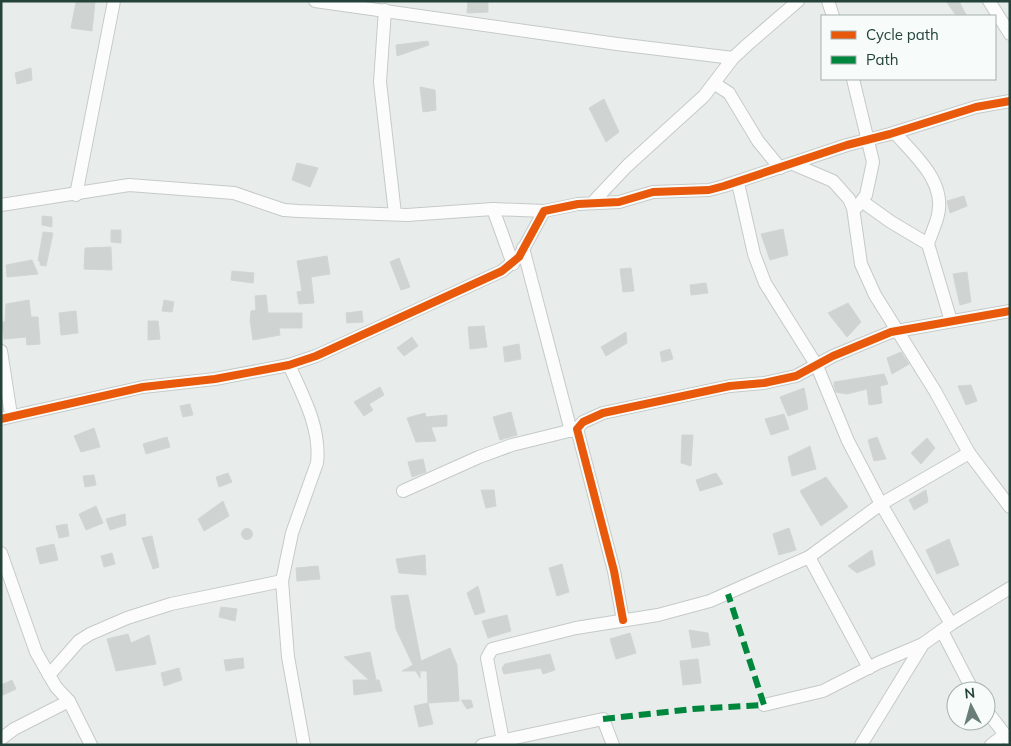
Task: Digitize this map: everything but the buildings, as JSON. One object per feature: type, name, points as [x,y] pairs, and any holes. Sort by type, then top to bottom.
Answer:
[{"type":"street","points":[[76,195],[114,1]]},
{"type":"street","points":[[315,1],[617,44],[733,58]]},
{"type":"street","points":[[593,202],[627,166],[704,96],[733,58],[798,1]]},
{"type":"street","points":[[828,1],[833,15]]},
{"type":"street","points":[[988,1],[1010,34]]},
{"type":"street","points":[[385,10],[380,82],[395,214]]},
{"type":"street","points":[[853,80],[873,162],[858,205],[861,264],[875,295],[898,330],[969,453],[1010,507]]},
{"type":"street","points":[[715,84],[728,93],[758,141],[780,168]]},
{"type":"street","points":[[1,205],[76,195],[103,188],[129,185],[234,193],[284,210],[395,214],[493,209],[544,212],[593,202],[619,202],[652,192],[709,190],[738,183],[835,148],[895,133],[976,107],[1010,101]]},
{"type":"street","points":[[895,133],[929,172],[937,192],[939,214],[928,244],[951,320]]},
{"type":"street","points":[[793,164],[833,182],[849,199],[858,205],[928,244]]},
{"type":"street","points":[[738,183],[757,266],[765,283],[817,366],[848,442],[946,627],[969,681]]},
{"type":"street","points":[[493,209],[513,264]]},
{"type":"street","points":[[1,351],[6,417],[143,387],[214,379],[289,365],[316,356],[502,271],[513,264],[544,212]]},
{"type":"street","points":[[523,248],[614,571],[623,620]]},
{"type":"street","points":[[403,491],[479,457],[512,446],[574,430],[583,422],[603,413],[730,386],[776,381],[796,376],[833,356],[898,330],[1010,311]]},
{"type":"street","points":[[289,365],[312,418],[318,452],[292,533],[282,581],[288,657],[304,745]]},
{"type":"street","points":[[614,745],[603,719],[492,743],[489,651],[576,628],[658,615],[710,601],[809,557],[881,504],[969,453]]},
{"type":"street","points":[[1,553],[36,652],[56,687],[69,701],[91,745]]},
{"type":"street","points":[[809,557],[869,668]]},
{"type":"street","points":[[49,675],[79,641],[90,634],[127,618],[172,604],[282,581]]},
{"type":"street","points":[[764,705],[823,691],[923,644],[946,627],[1010,588]]},
{"type":"street","points":[[861,745],[923,644]]},
{"type":"street","points":[[3,740],[69,701]]},
{"type":"street","points":[[991,745],[1007,738],[996,723]]},
{"type":"marked path","points":[[603,719],[693,709],[764,705],[728,594]]},
{"type":"cycle path","points":[[1,419],[143,387],[215,379],[289,365],[316,356],[502,271],[519,257],[544,211],[578,204],[619,202],[653,192],[709,190],[847,145],[890,134],[976,107],[1010,101]]},
{"type":"cycle path","points":[[623,620],[614,571],[577,429],[583,422],[603,413],[730,386],[764,383],[796,376],[833,356],[891,332],[1010,311]]}]
